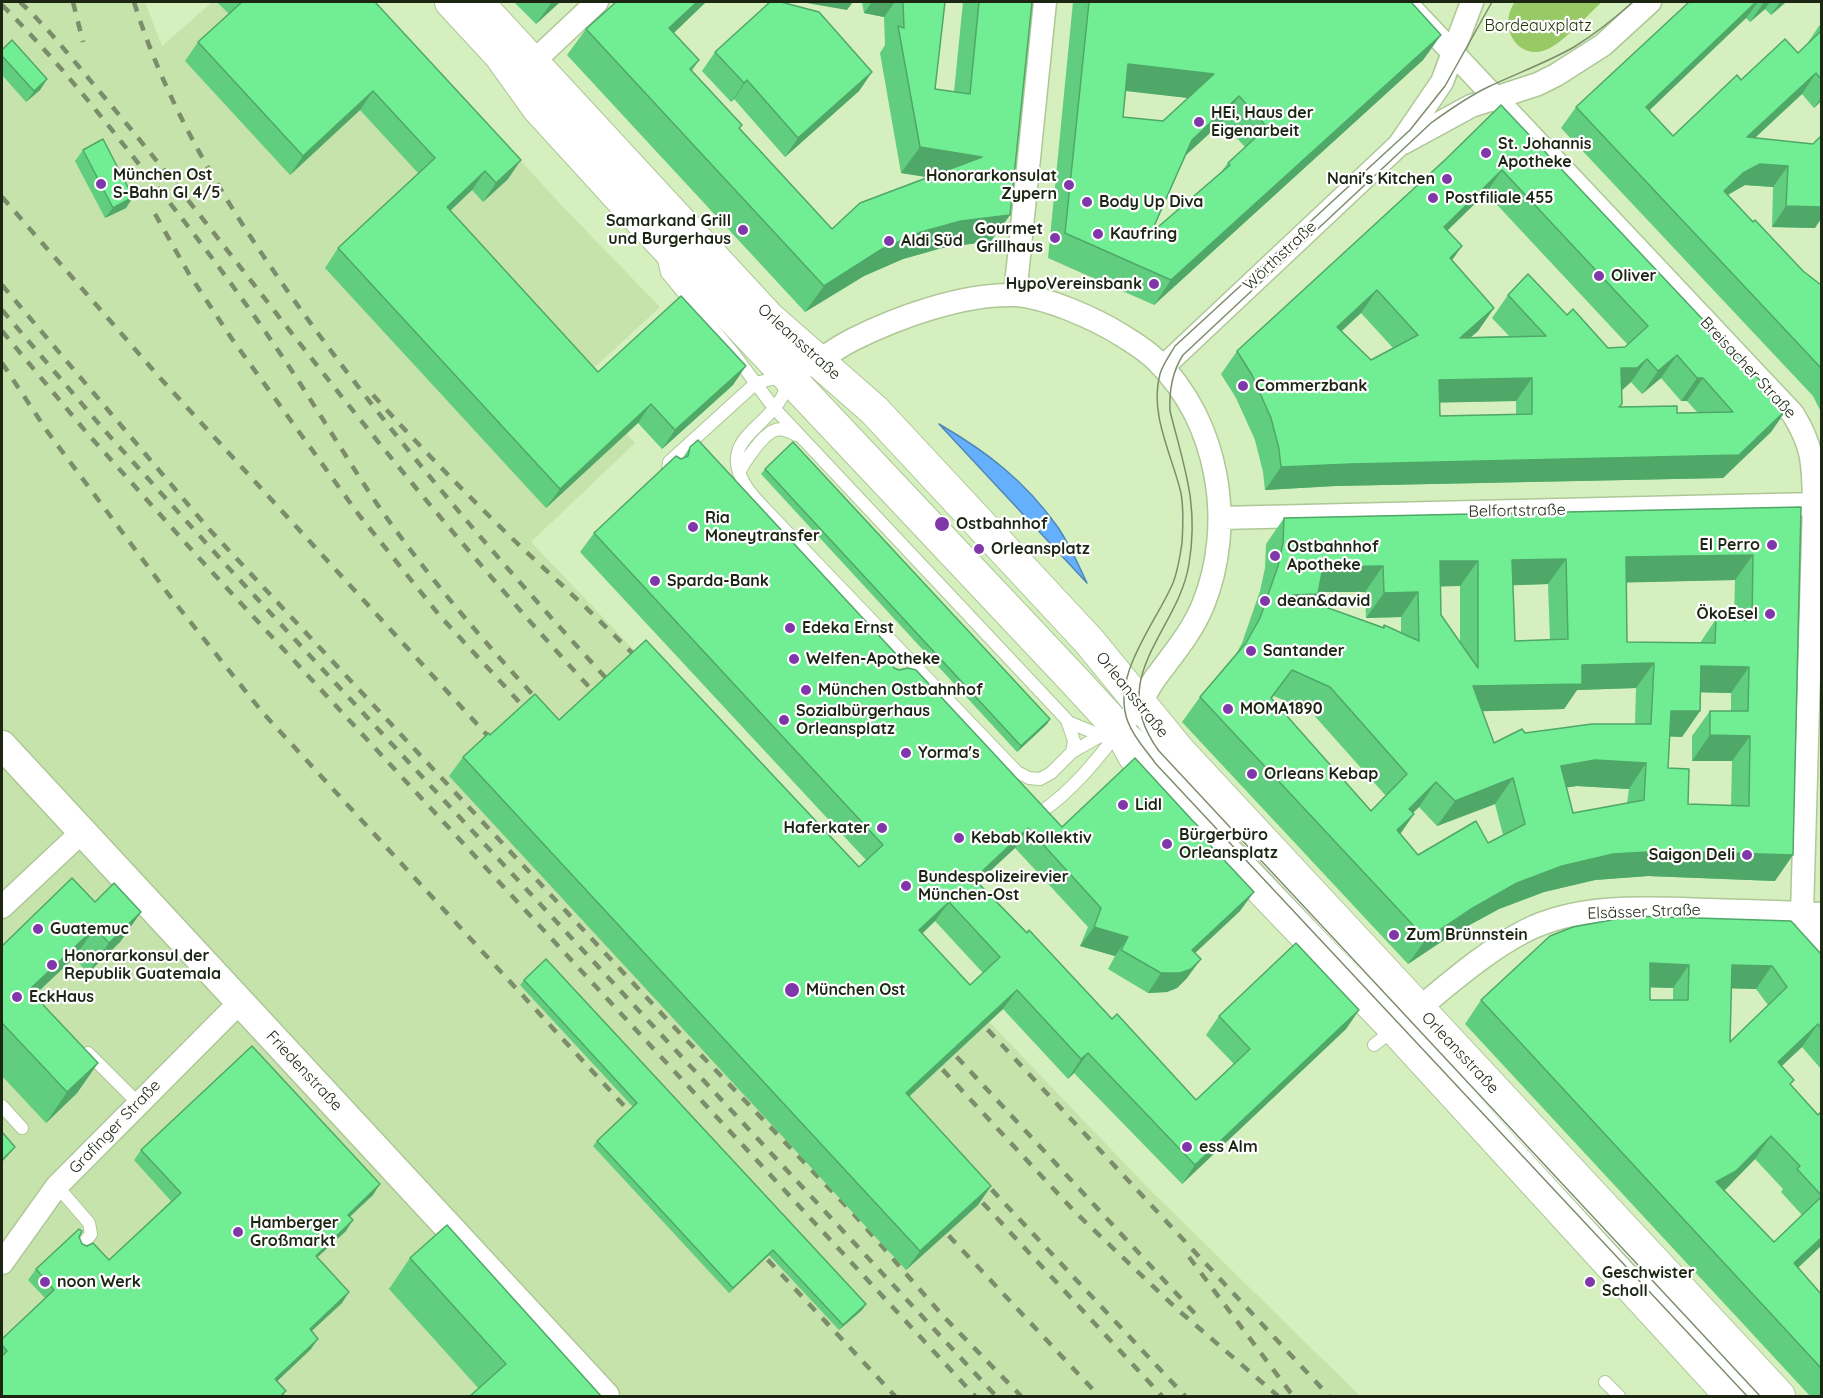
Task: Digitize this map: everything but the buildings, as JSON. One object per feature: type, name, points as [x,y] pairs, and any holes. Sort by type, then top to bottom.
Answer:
[{"type":"main road","name":"Orleansstraße","points":[[451,2],[500,55],[526,69],[538,108],[661,242],[786,352],[820,361],[874,410],[1089,642],[1400,1024],[1731,1396]]},
{"type":"main road","name":"Orleansstraße","points":[[477,2],[526,69],[653,192],[1117,741],[1400,1024],[1779,1396]]},
{"type":"street","points":[[526,69],[597,2]]},
{"type":"street","points":[[1015,295],[1046,2]]},
{"type":"street","name":"Breisacher Straße","points":[[1405,2],[1793,414],[1806,434],[1813,458],[1814,504],[1812,913],[1821,952]]},
{"type":"street","name":"Wörthstraße","points":[[1163,367],[1399,145],[1437,90],[1472,2]]},
{"type":"street","name":"Wörthstraße","points":[[1399,145],[1471,106],[1538,84],[1579,61],[1603,45],[1650,2]]},
{"type":"street","points":[[786,352],[820,361],[852,340],[917,313],[961,300],[1015,295],[1041,301],[1104,324],[1146,351],[1163,367],[1184,395],[1199,423],[1212,457],[1220,518],[1215,565],[1204,604],[1188,636],[1153,681],[1117,741]]},
{"type":"street","name":"Belfortstraße","points":[[1220,518],[1814,504]]},
{"type":"street","name":"Friedenstraße","points":[[2,745],[605,1396]]},
{"type":"street","points":[[2,907],[82,832]]},
{"type":"street","name":"Elsässer Straße","points":[[1400,1024],[1469,966],[1495,948],[1526,930],[1551,921],[1589,912],[1651,909],[1812,913]]},
{"type":"street","name":"Grafinger Straße","points":[[2,1263],[57,1186],[240,1002]]},
{"type":"lane","points":[[467,2],[555,98],[590,143]]},
{"type":"lane","points":[[618,174],[653,192]]},
{"type":"lane","points":[[661,242],[667,273],[774,408],[1068,722],[1074,741],[1072,752]]},
{"type":"lane","points":[[668,470],[669,462],[756,383],[786,352]]},
{"type":"lane","points":[[786,352],[782,397],[740,443],[736,457],[744,484],[765,509],[1017,772],[1029,778],[1040,779],[1051,773],[1072,752],[1117,741],[1133,732],[1233,837]]},
{"type":"lane","points":[[739,473],[746,459],[773,431],[786,429],[802,438]]},
{"type":"lane","name":"Orleansstraße","points":[[1068,722],[1083,730],[1117,741]]},
{"type":"lane","points":[[1022,800],[1041,812],[1117,741]]},
{"type":"lane","points":[[75,1041],[138,1103]]},
{"type":"lane","points":[[2,1106],[22,1128]]},
{"type":"lane","points":[[57,1186],[89,1223],[91,1234],[80,1248]]},
{"type":"lane","points":[[1633,1266],[1755,1396]]},
{"type":"lane","points":[[1605,1382],[1619,1396]]},
{"type":"shaded area","points":[[2,2],[145,2],[162,46],[212,2],[375,2],[564,208],[660,307],[579,382],[635,443],[531,542],[1148,1188],[1360,1396],[2,1396]]},
{"type":"green space","name":"Bordeauxplatz","points":[[1515,2],[1602,2],[1564,38],[1550,48],[1539,52],[1529,51],[1514,41],[1508,22]]},
{"type":"water","points":[[939,424],[989,456],[1018,481],[1061,533],[1087,583]]},
{"type":"tram line","points":[[1492,2],[1445,86],[1410,130],[1175,346],[1165,363],[1157,389],[1157,404],[1163,434],[1181,493],[1182,543],[1173,583],[1137,650],[1130,668],[1125,686],[1124,704],[1131,728],[1156,764],[1747,1396]]},
{"type":"tram line","points":[[1633,2],[1605,26],[1574,47],[1479,92],[1431,123],[1183,355],[1172,382],[1170,411],[1185,468],[1191,504],[1192,542],[1182,589],[1149,655],[1141,677],[1139,700],[1144,725],[1159,751],[1760,1396]]},
{"type":"railway","points":[[20,2],[64,48],[149,151],[315,363],[435,511],[603,702]]},
{"type":"railway","points":[[73,2],[83,42]]},
{"type":"railway","points":[[134,2],[150,47],[190,134],[238,218],[292,297],[390,428],[427,473],[501,561],[617,690]]},
{"type":"railway","points":[[2,5],[106,122],[176,211],[267,334],[396,531],[457,608],[544,707]]},
{"type":"railway","points":[[2,197],[161,379],[498,747]]},
{"type":"railway","points":[[155,214],[189,274],[232,339],[359,515],[440,616],[533,717]]},
{"type":"railway","points":[[2,285],[208,528],[675,1028],[852,1212],[943,1316],[1021,1396]]},
{"type":"railway","points":[[2,310],[105,431],[225,564],[996,1396]]},
{"type":"railway","points":[[2,331],[87,433],[199,558],[975,1396]]},
{"type":"railway","points":[[2,363],[47,431],[172,599],[263,713],[639,1122]]},
{"type":"railway","points":[[373,395],[482,509],[643,664]]},
{"type":"railway","points":[[974,1015],[1329,1396]]},
{"type":"railway","points":[[943,1042],[1200,1319]]},
{"type":"railway","points":[[929,1055],[1075,1212],[1178,1310],[1278,1396]]},
{"type":"railway","points":[[978,1175],[1185,1396]]},
{"type":"railway","points":[[969,1188],[1162,1396]]},
{"type":"railway","points":[[935,1221],[1099,1396]]},
{"type":"railway","points":[[754,1245],[895,1396]]},
{"type":"railway","points":[[1189,1257],[1293,1396]]},
{"type":"place","name":"HEi, Haus der Eigenarbeit","points":[[1199,122]]},
{"type":"place","name":"St. Johannis Apotheke","points":[[1486,153]]},
{"type":"place","name":"Nani's Kitchen","points":[[1447,179]]},
{"type":"place","name":"München Ost S-Bahn Gl 4/5","points":[[101,184]]},
{"type":"place","name":"Honorarkonsulat Zypern","points":[[1069,185]]},
{"type":"place","name":"Postfiliale 455","points":[[1433,198]]},
{"type":"place","name":"Body Up Diva","points":[[1087,202]]},
{"type":"place","name":"Samarkand Grill und Burgerhaus","points":[[743,230]]},
{"type":"place","name":"Kaufring","points":[[1098,234]]},
{"type":"place","name":"Gourmet Grillhaus","points":[[1055,238]]},
{"type":"place","name":"Aldi Süd","points":[[889,241]]},
{"type":"place","name":"Oliver","points":[[1599,276]]},
{"type":"place","name":"HypoVereinsbank","points":[[1154,284]]},
{"type":"place","name":"Commerzbank","points":[[1243,386]]},
{"type":"place","name":"Ostbahnhof","points":[[942,524]]},
{"type":"place","name":"Ria Moneytransfer","points":[[693,527]]},
{"type":"place","name":"El Perro","points":[[1772,545]]},
{"type":"place","name":"Orleansplatz","points":[[979,549]]},
{"type":"place","name":"Ostbahnhof Apotheke","points":[[1275,556]]},
{"type":"place","name":"Sparda-Bank","points":[[655,581]]},
{"type":"place","name":"dean&david","points":[[1265,601]]},
{"type":"place","name":"ÖkoEsel","points":[[1770,614]]},
{"type":"place","name":"Edeka Ernst","points":[[790,628]]},
{"type":"place","name":"Santander","points":[[1251,651]]},
{"type":"place","name":"Welfen-Apotheke","points":[[794,659]]},
{"type":"place","name":"München Ostbahnhof","points":[[806,690]]},
{"type":"place","name":"MOMA1890","points":[[1228,709]]},
{"type":"place","name":"Sozialbürgerhaus Orleansplatz","points":[[784,720]]},
{"type":"place","name":"Yorma's","points":[[906,753]]},
{"type":"place","name":"Orleans Kebap","points":[[1252,774]]},
{"type":"place","name":"Lidl","points":[[1123,805]]},
{"type":"place","name":"Haferkater","points":[[882,828]]},
{"type":"place","name":"Kebab Kollektiv","points":[[959,838]]},
{"type":"place","name":"Bürgerbüro Orleansplatz","points":[[1167,844]]},
{"type":"place","name":"Saigon Deli","points":[[1747,855]]},
{"type":"place","name":"Bundespolizeirevier München-Ost","points":[[906,886]]},
{"type":"place","name":"Guatemuc","points":[[38,929]]},
{"type":"place","name":"Zum Brünnstein","points":[[1394,935]]},
{"type":"place","name":"Honorarkonsul der Republik Guatemala","points":[[52,965]]},
{"type":"place","name":"München Ost","points":[[792,990]]},
{"type":"place","name":"EckHaus","points":[[17,997]]},
{"type":"place","name":"ess Alm","points":[[1187,1147]]},
{"type":"place","name":"Hamberger Großmarkt","points":[[238,1232]]},
{"type":"place","name":"noon Werk","points":[[45,1282]]},
{"type":"place","name":"Geschwister Scholl","points":[[1590,1282]]}]
